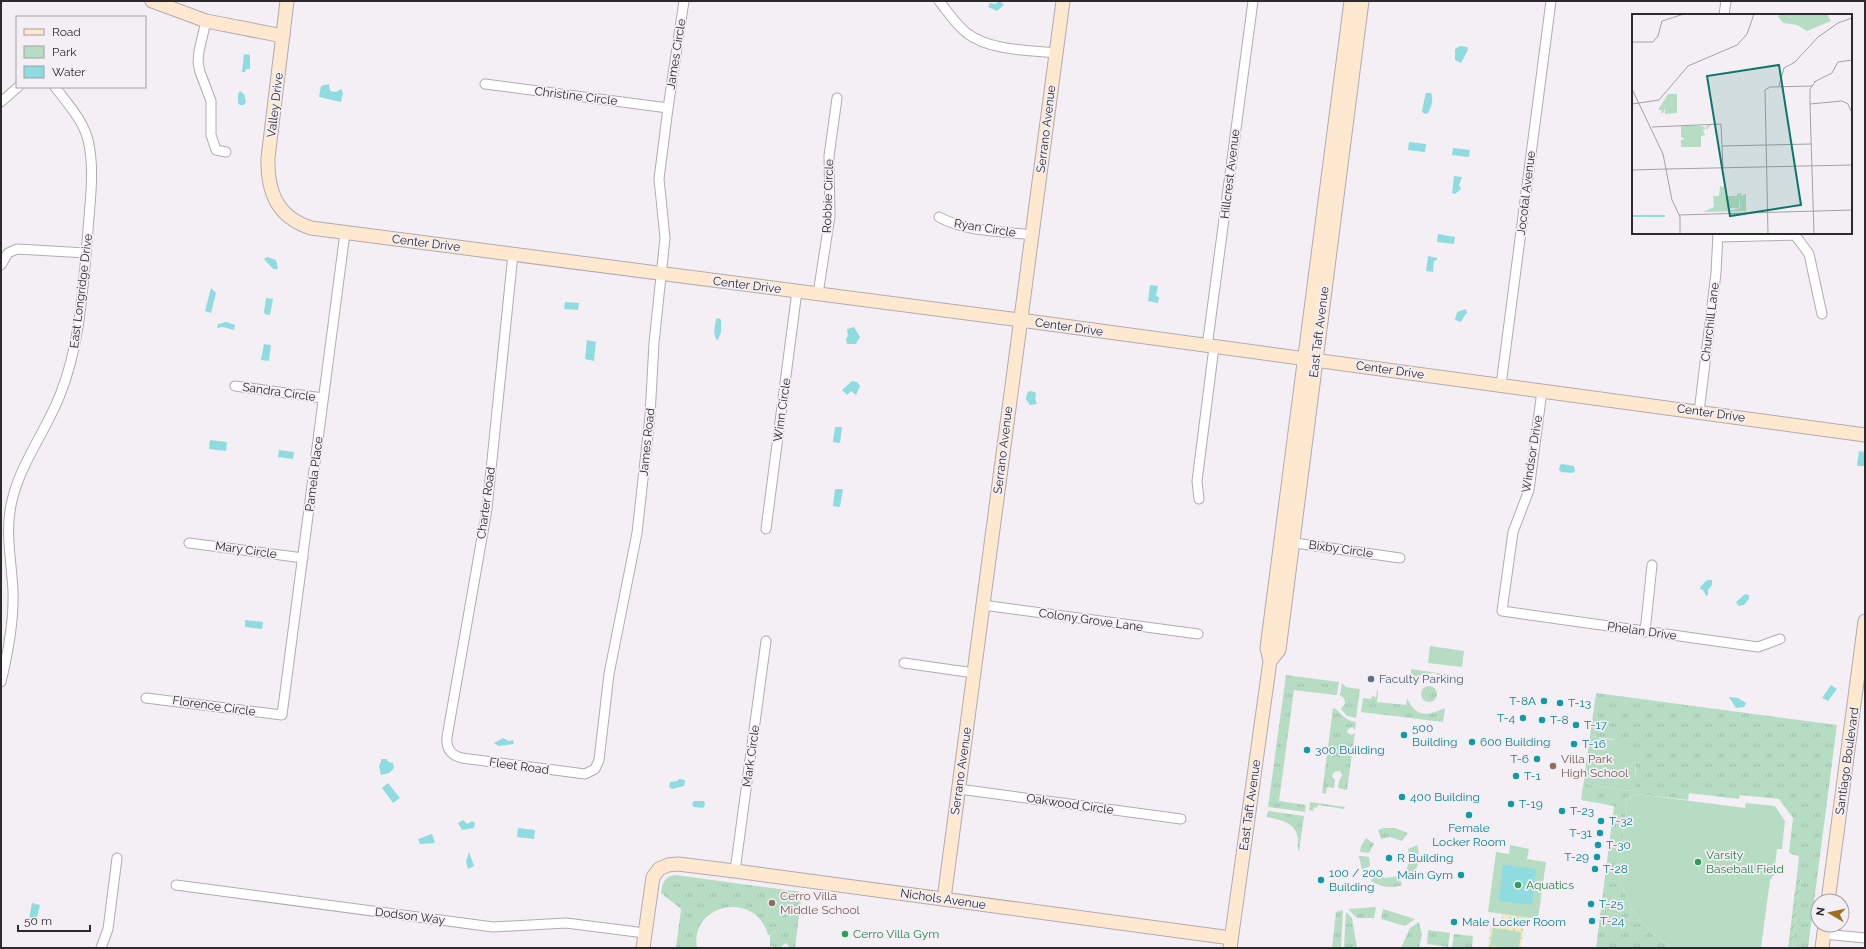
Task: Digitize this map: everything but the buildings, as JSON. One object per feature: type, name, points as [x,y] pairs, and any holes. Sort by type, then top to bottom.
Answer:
[{"type":"street","points":[[152,1],[206,21],[282,36]]},
{"type":"street","name":"Valley Drive","points":[[279,206],[270,188],[268,169],[287,1]]},
{"type":"street","name":"James Circle","points":[[668,108],[684,1]]},
{"type":"street","points":[[939,1],[959,25],[969,34],[979,39],[999,46],[1056,53]]},
{"type":"street","name":"Serrano Avenue","points":[[944,899],[1063,1]]},
{"type":"street","name":"Hillcrest Avenue","points":[[1199,498],[1197,481],[1211,347],[1253,1]]},
{"type":"street","name":"Jocotal Avenue","points":[[1501,385],[1551,1]]},
{"type":"street","points":[[1724,14],[1726,1]]},
{"type":"street","name":"East Taft Avenue","points":[[1231,943],[1270,661],[1267,648],[1286,541],[1357,2]]},
{"type":"street","points":[[206,21],[199,50],[199,67],[210,101],[211,140],[216,150],[226,152]]},
{"type":"street","name":"Christine Circle","points":[[485,84],[668,108]]},
{"type":"street","points":[[1,102],[17,88]]},
{"type":"street","name":"East Longridge Drive","points":[[1,682],[8,652],[12,615],[13,594],[9,527],[10,507],[18,478],[52,413],[66,380],[80,319],[92,182],[91,158],[88,139],[81,123],[56,88]]},
{"type":"street","name":"Robbie Circle","points":[[818,294],[830,216],[829,156],[837,98]]},
{"type":"street","name":"James Road","points":[[592,772],[599,760],[609,674],[637,533],[650,416],[654,343],[662,274],[665,230],[659,179],[668,108]]},
{"type":"street","name":"Center Drive","points":[[279,206],[290,217],[303,226],[345,233],[1020,320],[1211,347],[1865,434]]},
{"type":"street","name":"Ryan Circle","points":[[939,217],[951,223],[966,227],[1032,235]]},
{"type":"street","name":"Pamela Place","points":[[282,715],[345,233]]},
{"type":"street","points":[[1718,235],[1795,235],[1809,254],[1822,314]]},
{"type":"street","name":"Churchill Lane","points":[[1699,412],[1716,272],[1718,235]]},
{"type":"street","points":[[1,265],[8,253],[17,249],[86,253]]},
{"type":"street","name":"Charter Road","points":[[449,750],[447,737],[487,508],[512,254]]},
{"type":"street","name":"Winn Circle","points":[[766,529],[797,291]]},
{"type":"street","name":"Sandra Circle","points":[[235,386],[324,398]]},
{"type":"street","name":"Windsor Drive","points":[[1502,611],[1513,532],[1529,490],[1542,391]]},
{"type":"street","name":"Bixby Circle","points":[[1286,541],[1400,558]]},
{"type":"street","name":"Mary Circle","points":[[189,543],[303,558]]},
{"type":"street","points":[[1645,632],[1652,565]]},
{"type":"street","name":"Colony Grove Lane","points":[[983,605],[1198,634]]},
{"type":"street","name":"Phelan Drive","points":[[1502,611],[1758,647],[1780,639]]},
{"type":"street","name":"Santiago Boulevard","points":[[1829,893],[1865,621]]},
{"type":"street","name":"Mark Circle","points":[[735,871],[766,641]]},
{"type":"street","points":[[904,663],[974,673]]},
{"type":"street","name":"Florence Circle","points":[[146,698],[282,715]]},
{"type":"street","name":"Fleet Road","points":[[449,750],[452,754],[462,758],[576,774],[592,772]]},
{"type":"street","name":"Oakwood Circle","points":[[959,789],[1181,819]]},
{"type":"street","points":[[101,948],[108,929],[117,858]]},
{"type":"street","name":"Nichols Avenue","points":[[645,933],[652,883],[657,871],[662,867],[673,864],[944,899],[1231,943]]},
{"type":"street","name":"Dodson Way","points":[[176,885],[493,926],[566,923],[645,933]]},
{"type":"street","points":[[643,948],[645,933]]},
{"type":"street","points":[[1822,948],[1824,933]]},
{"type":"street","points":[[1839,933],[1865,938]]},
{"type":"green space","points":[[1430,646],[1464,651],[1462,667],[1428,663]]},
{"type":"green space","points":[[1411,669],[1451,675],[1450,683],[1448,684],[1443,678],[1434,673],[1411,679]]},
{"type":"green space","points":[[1286,675],[1339,682],[1337,694],[1335,695],[1294,690],[1279,801],[1306,805],[1305,812],[1268,807]]},
{"type":"green space","points":[[1342,683],[1346,687],[1360,689],[1356,718],[1347,716],[1341,709],[1345,703],[1344,698],[1340,695]]},
{"type":"green space","points":[[1429,686],[1435,688],[1437,694],[1435,700],[1429,702],[1423,700],[1421,694],[1423,688]]},
{"type":"green space","points":[[1377,690],[1377,702],[1406,705],[1407,698],[1414,709],[1423,714],[1433,713],[1445,708],[1443,722],[1361,712],[1363,698],[1371,699],[1372,696],[1376,697]]},
{"type":"green space","points":[[1596,693],[1837,725],[1815,893],[1810,893],[1810,933],[1808,948],[1792,948],[1801,876],[1797,875],[1799,856],[1789,852],[1793,818],[1779,799],[1740,795],[1739,799],[1689,793],[1688,800],[1636,794],[1627,798],[1619,878],[1630,906],[1641,922],[1654,935],[1672,948],[1596,948],[1614,806],[1581,800],[1584,780],[1589,785],[1633,791],[1636,770],[1633,756],[1612,739],[1590,736]]},
{"type":"green space","points":[[1333,708],[1347,719],[1356,722],[1355,730],[1352,727],[1348,729],[1347,732],[1351,735],[1355,733],[1347,790],[1338,788],[1342,775],[1340,771],[1334,772],[1332,776],[1335,780],[1334,788],[1327,787],[1326,794],[1322,793]]},
{"type":"green space","points":[[1590,736],[1615,741],[1624,745],[1630,750],[1635,765],[1634,791],[1588,785],[1584,780]]},
{"type":"green space","name":"Varsity Baseball Field","points":[[1636,794],[1745,808],[1746,803],[1775,806],[1785,821],[1782,849],[1777,849],[1774,875],[1770,880],[1761,948],[1672,948],[1654,935],[1641,922],[1630,906],[1619,878],[1627,798]]},
{"type":"green space","points":[[1310,802],[1345,807],[1344,809],[1318,805],[1317,808],[1314,807],[1313,811],[1309,810]]},
{"type":"green space","points":[[1268,811],[1304,816],[1299,852],[1297,833],[1291,825],[1277,819],[1267,817]]},
{"type":"green space","points":[[1383,828],[1395,828],[1408,833],[1402,841],[1390,837],[1381,839],[1378,830]]},
{"type":"green space","points":[[1366,838],[1374,844],[1369,853],[1360,852],[1361,846]]},
{"type":"green space","points":[[1417,845],[1419,861],[1412,877],[1406,871],[1410,859],[1408,849]]},
{"type":"green space","points":[[1510,845],[1529,849],[1527,859],[1546,862],[1538,919],[1488,912],[1496,852],[1509,854]]},
{"type":"green space","points":[[1359,856],[1369,857],[1370,866],[1362,870]]},
{"type":"green space","points":[[1375,873],[1385,878],[1399,876],[1402,885],[1390,887],[1375,883],[1371,881]]},
{"type":"green space","points":[[675,875],[802,892],[795,948],[790,948],[786,943],[779,948],[770,946],[770,935],[768,935],[761,921],[751,911],[738,907],[725,908],[713,912],[703,921],[697,933],[697,948],[676,948],[681,909],[661,893],[662,886],[666,878]]},
{"type":"green space","points":[[1797,875],[1801,876],[1792,948],[1788,948]]},
{"type":"green space","points":[[1376,907],[1374,918],[1357,918],[1348,909]]},
{"type":"green space","points":[[1383,909],[1415,919],[1405,926],[1381,919]]},
{"type":"green space","points":[[1343,910],[1341,948],[1332,948],[1336,912]]},
{"type":"green space","points":[[1346,912],[1352,918],[1357,948],[1344,948]]},
{"type":"green space","points":[[1419,922],[1422,935],[1419,948],[1401,948],[1410,928]]},
{"type":"green space","points":[[1493,928],[1521,932],[1519,948],[1490,946]]},
{"type":"green space","points":[[1428,930],[1450,933],[1448,947],[1427,944]]},
{"type":"green space","points":[[1454,934],[1473,936],[1472,948],[1452,948]]},
{"type":"sand","points":[[1502,914],[1525,917],[1521,948],[1488,948],[1491,925],[1500,926]]},
{"type":"water","points":[[1000,1],[1004,5],[997,11],[988,7],[990,3],[995,4]]},
{"type":"water","points":[[1460,46],[1467,47],[1468,50],[1461,63],[1455,60],[1455,49]]},
{"type":"water","points":[[244,54],[250,55],[250,69],[246,69],[245,72],[242,72]]},
{"type":"water","points":[[329,84],[330,91],[336,92],[341,89],[343,93],[341,102],[319,97],[321,86]]},
{"type":"water","points":[[240,91],[244,94],[246,102],[244,105],[240,105],[238,103],[238,94]]},
{"type":"water","points":[[1426,93],[1431,93],[1432,101],[1428,113],[1425,114],[1422,112]]},
{"type":"water","points":[[1409,142],[1426,144],[1425,152],[1408,150]]},
{"type":"water","points":[[1453,148],[1470,150],[1469,157],[1452,155]]},
{"type":"water","points":[[1454,176],[1462,177],[1459,185],[1461,189],[1455,194],[1452,193]]},
{"type":"water","points":[[1438,234],[1455,237],[1454,244],[1437,242]]},
{"type":"water","points":[[1428,256],[1437,258],[1437,260],[1434,261],[1433,272],[1426,271]]},
{"type":"water","points":[[267,257],[276,260],[278,269],[273,269],[264,259]]},
{"type":"water","points":[[1150,285],[1158,286],[1156,296],[1159,297],[1158,303],[1148,301]]},
{"type":"water","points":[[211,288],[216,293],[211,313],[205,311]]},
{"type":"water","points":[[266,298],[273,299],[270,315],[265,314],[264,312]]},
{"type":"water","points":[[565,302],[579,303],[578,310],[564,309]]},
{"type":"water","points":[[1466,309],[1467,313],[1461,322],[1455,320],[1457,312]]},
{"type":"water","points":[[719,318],[721,320],[721,332],[718,340],[715,337],[714,329],[716,319]]},
{"type":"water","points":[[226,322],[235,325],[234,330],[223,327],[217,328],[218,324]]},
{"type":"water","points":[[854,327],[860,337],[856,344],[847,344],[847,329]]},
{"type":"water","points":[[587,340],[596,342],[594,361],[585,359]]},
{"type":"water","points":[[264,344],[271,345],[269,361],[261,360]]},
{"type":"water","points":[[852,381],[857,382],[860,386],[856,395],[851,391],[847,395],[842,390]]},
{"type":"water","points":[[1030,391],[1035,392],[1037,404],[1030,405],[1026,399],[1027,393]]},
{"type":"water","points":[[835,427],[842,427],[840,443],[833,442]]},
{"type":"water","points":[[210,440],[227,442],[226,451],[209,449]]},
{"type":"water","points":[[279,450],[294,452],[293,459],[278,457]]},
{"type":"water","points":[[1859,451],[1865,452],[1864,466],[1857,466]]},
{"type":"water","points":[[1560,465],[1574,466],[1575,471],[1573,473],[1561,472],[1559,470]]},
{"type":"water","points":[[835,489],[843,489],[840,507],[833,506]]},
{"type":"water","points":[[1707,580],[1712,580],[1712,585],[1708,590],[1708,595],[1706,596],[1703,590],[1700,589]]},
{"type":"water","points":[[1745,594],[1749,595],[1749,599],[1744,605],[1739,606],[1736,602]]},
{"type":"water","points":[[245,620],[263,622],[262,629],[245,627]]},
{"type":"water","points":[[1831,685],[1837,689],[1828,701],[1822,698]]},
{"type":"water","points":[[1729,697],[1738,698],[1746,703],[1744,707],[1736,708]]},
{"type":"water","points":[[503,738],[509,741],[513,740],[514,744],[499,746],[494,743]]},
{"type":"water","points":[[382,759],[386,759],[393,763],[394,768],[389,773],[381,775],[379,766]]},
{"type":"water","points":[[679,779],[685,780],[684,786],[672,789],[669,787],[670,782],[677,781]]},
{"type":"water","points":[[388,783],[400,798],[393,803],[382,788]]},
{"type":"water","points":[[695,801],[704,801],[705,805],[703,808],[694,807],[692,805]]},
{"type":"water","points":[[463,820],[467,824],[472,821],[475,823],[474,828],[462,830],[458,823]]},
{"type":"water","points":[[518,828],[535,830],[534,839],[517,837]]},
{"type":"water","points":[[432,834],[435,843],[420,844],[418,839]]},
{"type":"water","points":[[469,852],[474,866],[468,869],[466,861]]},
{"type":"water","name":"Aquatics","points":[[1503,865],[1536,869],[1532,905],[1499,901]]},
{"type":"water","points":[[32,903],[40,905],[36,921],[29,919]]},
{"type":"place","name":"Faculty Parking","points":[[1371,679]]},
{"type":"place","name":"T-8A","points":[[1544,701]]},
{"type":"place","name":"T-13","points":[[1560,703]]},
{"type":"place","name":"T-4","points":[[1523,718]]},
{"type":"place","name":"T-8","points":[[1542,720]]},
{"type":"place","name":"T-17","points":[[1576,725]]},
{"type":"place","name":"500 Building","points":[[1404,735]]},
{"type":"place","name":"600 Building","points":[[1472,742]]},
{"type":"place","name":"T-16","points":[[1574,744]]},
{"type":"place","name":"300 Building","points":[[1307,750]]},
{"type":"place","name":"T-6","points":[[1537,759]]},
{"type":"place","name":"Villa Park High School","points":[[1553,766]]},
{"type":"place","name":"T-1","points":[[1516,776]]},
{"type":"place","name":"400 Building","points":[[1402,797]]},
{"type":"place","name":"T-19","points":[[1511,804]]},
{"type":"place","name":"T-23","points":[[1562,811]]},
{"type":"place","name":"Female Locker Room","points":[[1469,815]]},
{"type":"place","name":"T-32","points":[[1601,821]]},
{"type":"place","name":"T-31","points":[[1600,833]]},
{"type":"place","name":"T-30","points":[[1598,845]]},
{"type":"place","name":"T-29","points":[[1597,857]]},
{"type":"place","name":"R Building","points":[[1389,858]]},
{"type":"place","name":"Varsity Baseball Field","points":[[1698,862]]},
{"type":"place","name":"T-28","points":[[1595,869]]},
{"type":"place","name":"Main Gym","points":[[1461,875]]},
{"type":"place","name":"100 / 200 Building","points":[[1321,880]]},
{"type":"place","name":"Aquatics","points":[[1518,885]]},
{"type":"place","name":"Cerro Villa Middle School","points":[[772,903]]},
{"type":"place","name":"T-25","points":[[1591,904]]},
{"type":"place","name":"T-24","points":[[1592,921]]},
{"type":"place","name":"Male Locker Room","points":[[1454,922]]},
{"type":"place","name":"Cerro Villa Gym","points":[[845,934]]}]
